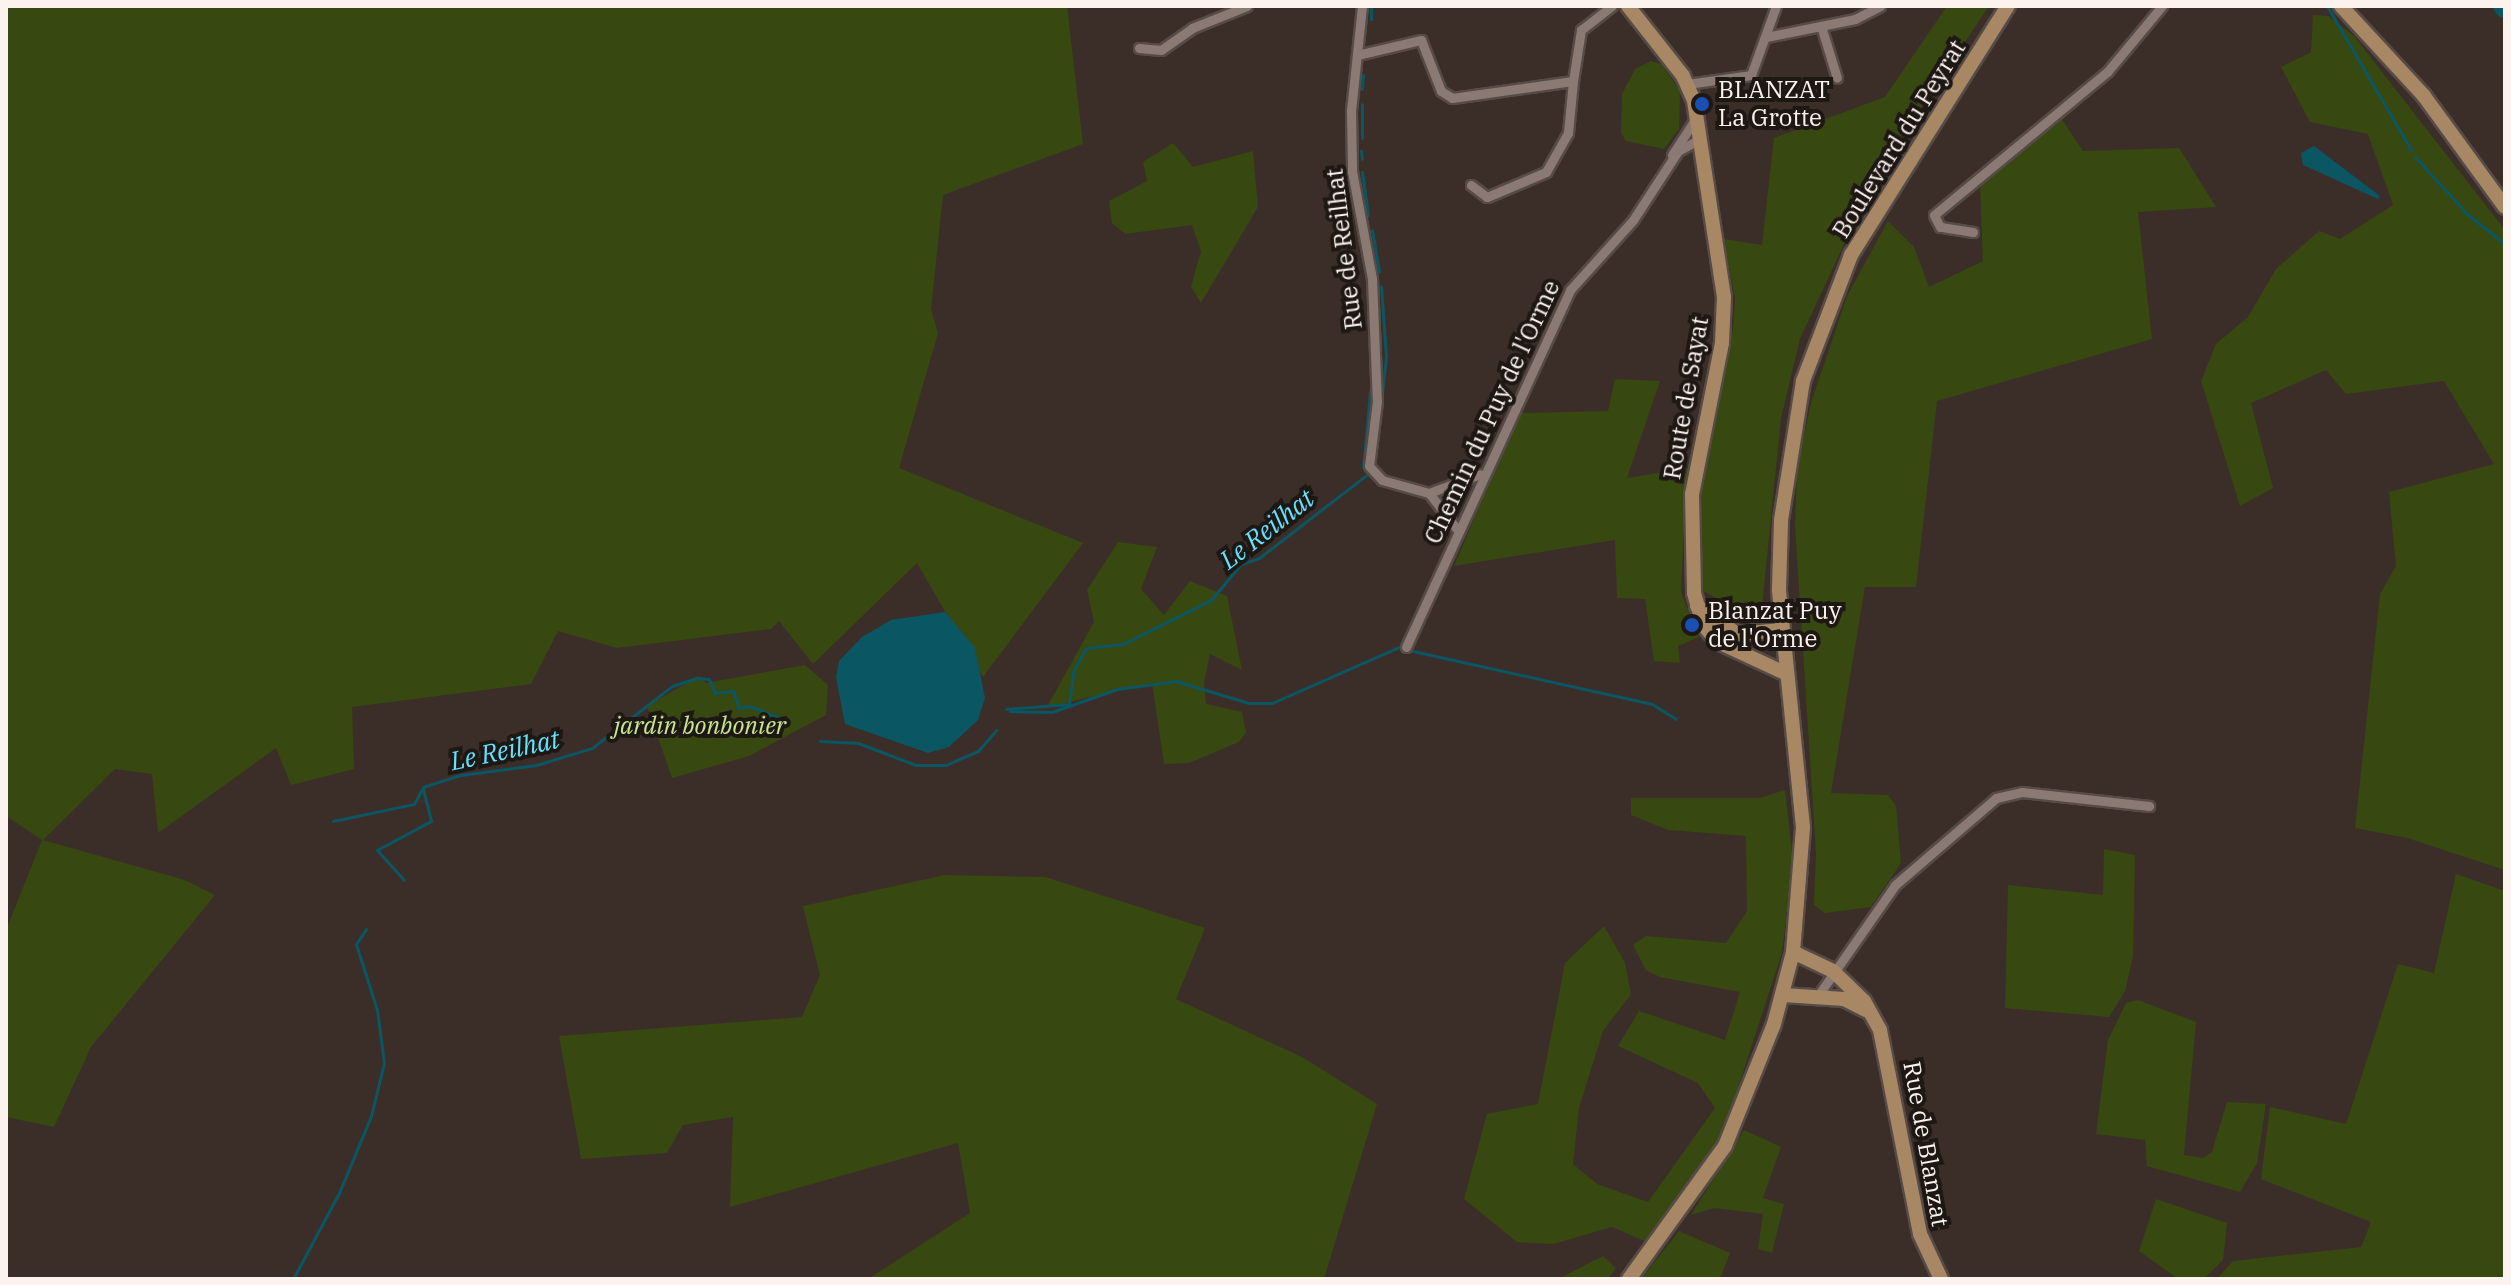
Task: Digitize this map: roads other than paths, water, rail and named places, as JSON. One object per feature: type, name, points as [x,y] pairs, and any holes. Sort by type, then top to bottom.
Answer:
[{"type":"main road","name":"Route de Sayat","points":[[1628,6],[1687,84],[1700,139],[1725,320],[1692,494],[1697,605],[1718,642],[1787,674]]},
{"type":"main road","name":"Boulevard du Peyrat","points":[[1629,1279],[1725,1146],[1783,995],[1793,952],[1803,827],[1782,630],[1781,520],[1789,452],[1826,313],[1881,202],[2008,6]]},
{"type":"main road","points":[[2341,6],[2424,96],[2505,207]]},
{"type":"main road","points":[[1697,605],[1737,634],[1782,630]]},
{"type":"main road","name":"Rue de Blanzat","points":[[1793,952],[1833,971],[1872,1015],[1887,1048],[1923,1247],[1941,1279]]},
{"type":"main road","points":[[1783,995],[1844,999],[1872,1015]]},
{"type":"street","points":[[1139,48],[1161,50],[1192,28],[1247,6]]},
{"type":"street","name":"Rue de Reilhat","points":[[1362,6],[1352,171],[1372,279],[1377,401],[1370,470],[1429,493]]},
{"type":"street","points":[[1471,185],[1487,197],[1546,172],[1564,147],[1581,30],[1612,6]]},
{"type":"street","points":[[1687,84],[1751,75],[1776,6]]},
{"type":"street","points":[[1766,37],[1821,26],[1880,6]]},
{"type":"street","points":[[1973,232],[1940,227],[1934,215],[2108,71],[2162,6]]},
{"type":"street","points":[[1821,26],[1837,78]]},
{"type":"street","points":[[1357,55],[1421,40],[1441,91],[1452,98],[1573,81]]},
{"type":"street","points":[[1671,160],[1696,118]]},
{"type":"street","name":"Chemin du Puy de l'Orme","points":[[1406,647],[1456,528],[1570,290],[1633,220],[1671,160],[1700,139]]},
{"type":"street","points":[[1456,528],[1429,493],[1483,472]]},
{"type":"street","points":[[1817,997],[1908,871],[2001,795],[2022,792],[2149,806]]},
{"type":"water","points":[[2314,146],[2380,196],[2378,199],[2303,165],[2301,153]]},
{"type":"water","points":[[945,612],[975,648],[985,698],[978,720],[949,747],[928,753],[845,724],[836,677],[839,661],[862,637],[891,620]]},
{"type":"waterway","name":"Le Reilhat","points":[[1371,6],[1371,19]]},
{"type":"waterway","points":[[2327,6],[2411,150]]},
{"type":"waterway","name":"Le Reilhat","points":[[1362,89],[1363,75]]},
{"type":"waterway","name":"Le Reilhat","points":[[1362,104],[1362,138]]},
{"type":"waterway","name":"Le Reilhat","points":[[1361,151],[1362,159]]},
{"type":"waterway","points":[[2415,157],[2467,214],[2505,244]]},
{"type":"waterway","name":"Le Reilhat","points":[[1362,172],[1368,216]]},
{"type":"waterway","name":"Le Reilhat","points":[[1372,230],[1379,271]]},
{"type":"waterway","name":"Le Reilhat","points":[[1006,709],[1069,704],[1074,670],[1086,648],[1123,644],[1211,600],[1241,564],[1259,558],[1374,469],[1386,356],[1381,286]]},
{"type":"waterway","points":[[1363,467],[1370,391]]},
{"type":"waterway","points":[[1010,711],[1052,712],[1117,689],[1176,681],[1249,703],[1272,703],[1401,646]]},
{"type":"waterway","points":[[1413,651],[1652,704],[1676,719]]},
{"type":"waterway","name":"Le Reilhat","points":[[333,821],[414,804],[423,787],[461,775],[536,765],[592,748],[672,686],[697,678],[709,679],[715,693],[733,691],[739,708],[750,706],[789,722]]},
{"type":"waterway","name":"Le Reilhat","points":[[820,741],[858,743],[916,765],[946,765],[978,751],[996,730]]},
{"type":"waterway","name":"Le Reilhat","points":[[404,880],[377,850],[431,821],[423,789]]},
{"type":"waterway","points":[[293,1279],[339,1193],[371,1116],[384,1063],[377,1010],[356,944],[366,929]]},
{"type":"place","name":"BLANZAT La Grotte","points":[[1702,104]]},
{"type":"place","name":"Blanzat Puy de l'Orme","points":[[1692,625]]},
{"type":"park label","name":"jardin bonbonier","points":[[700,726]]}]
